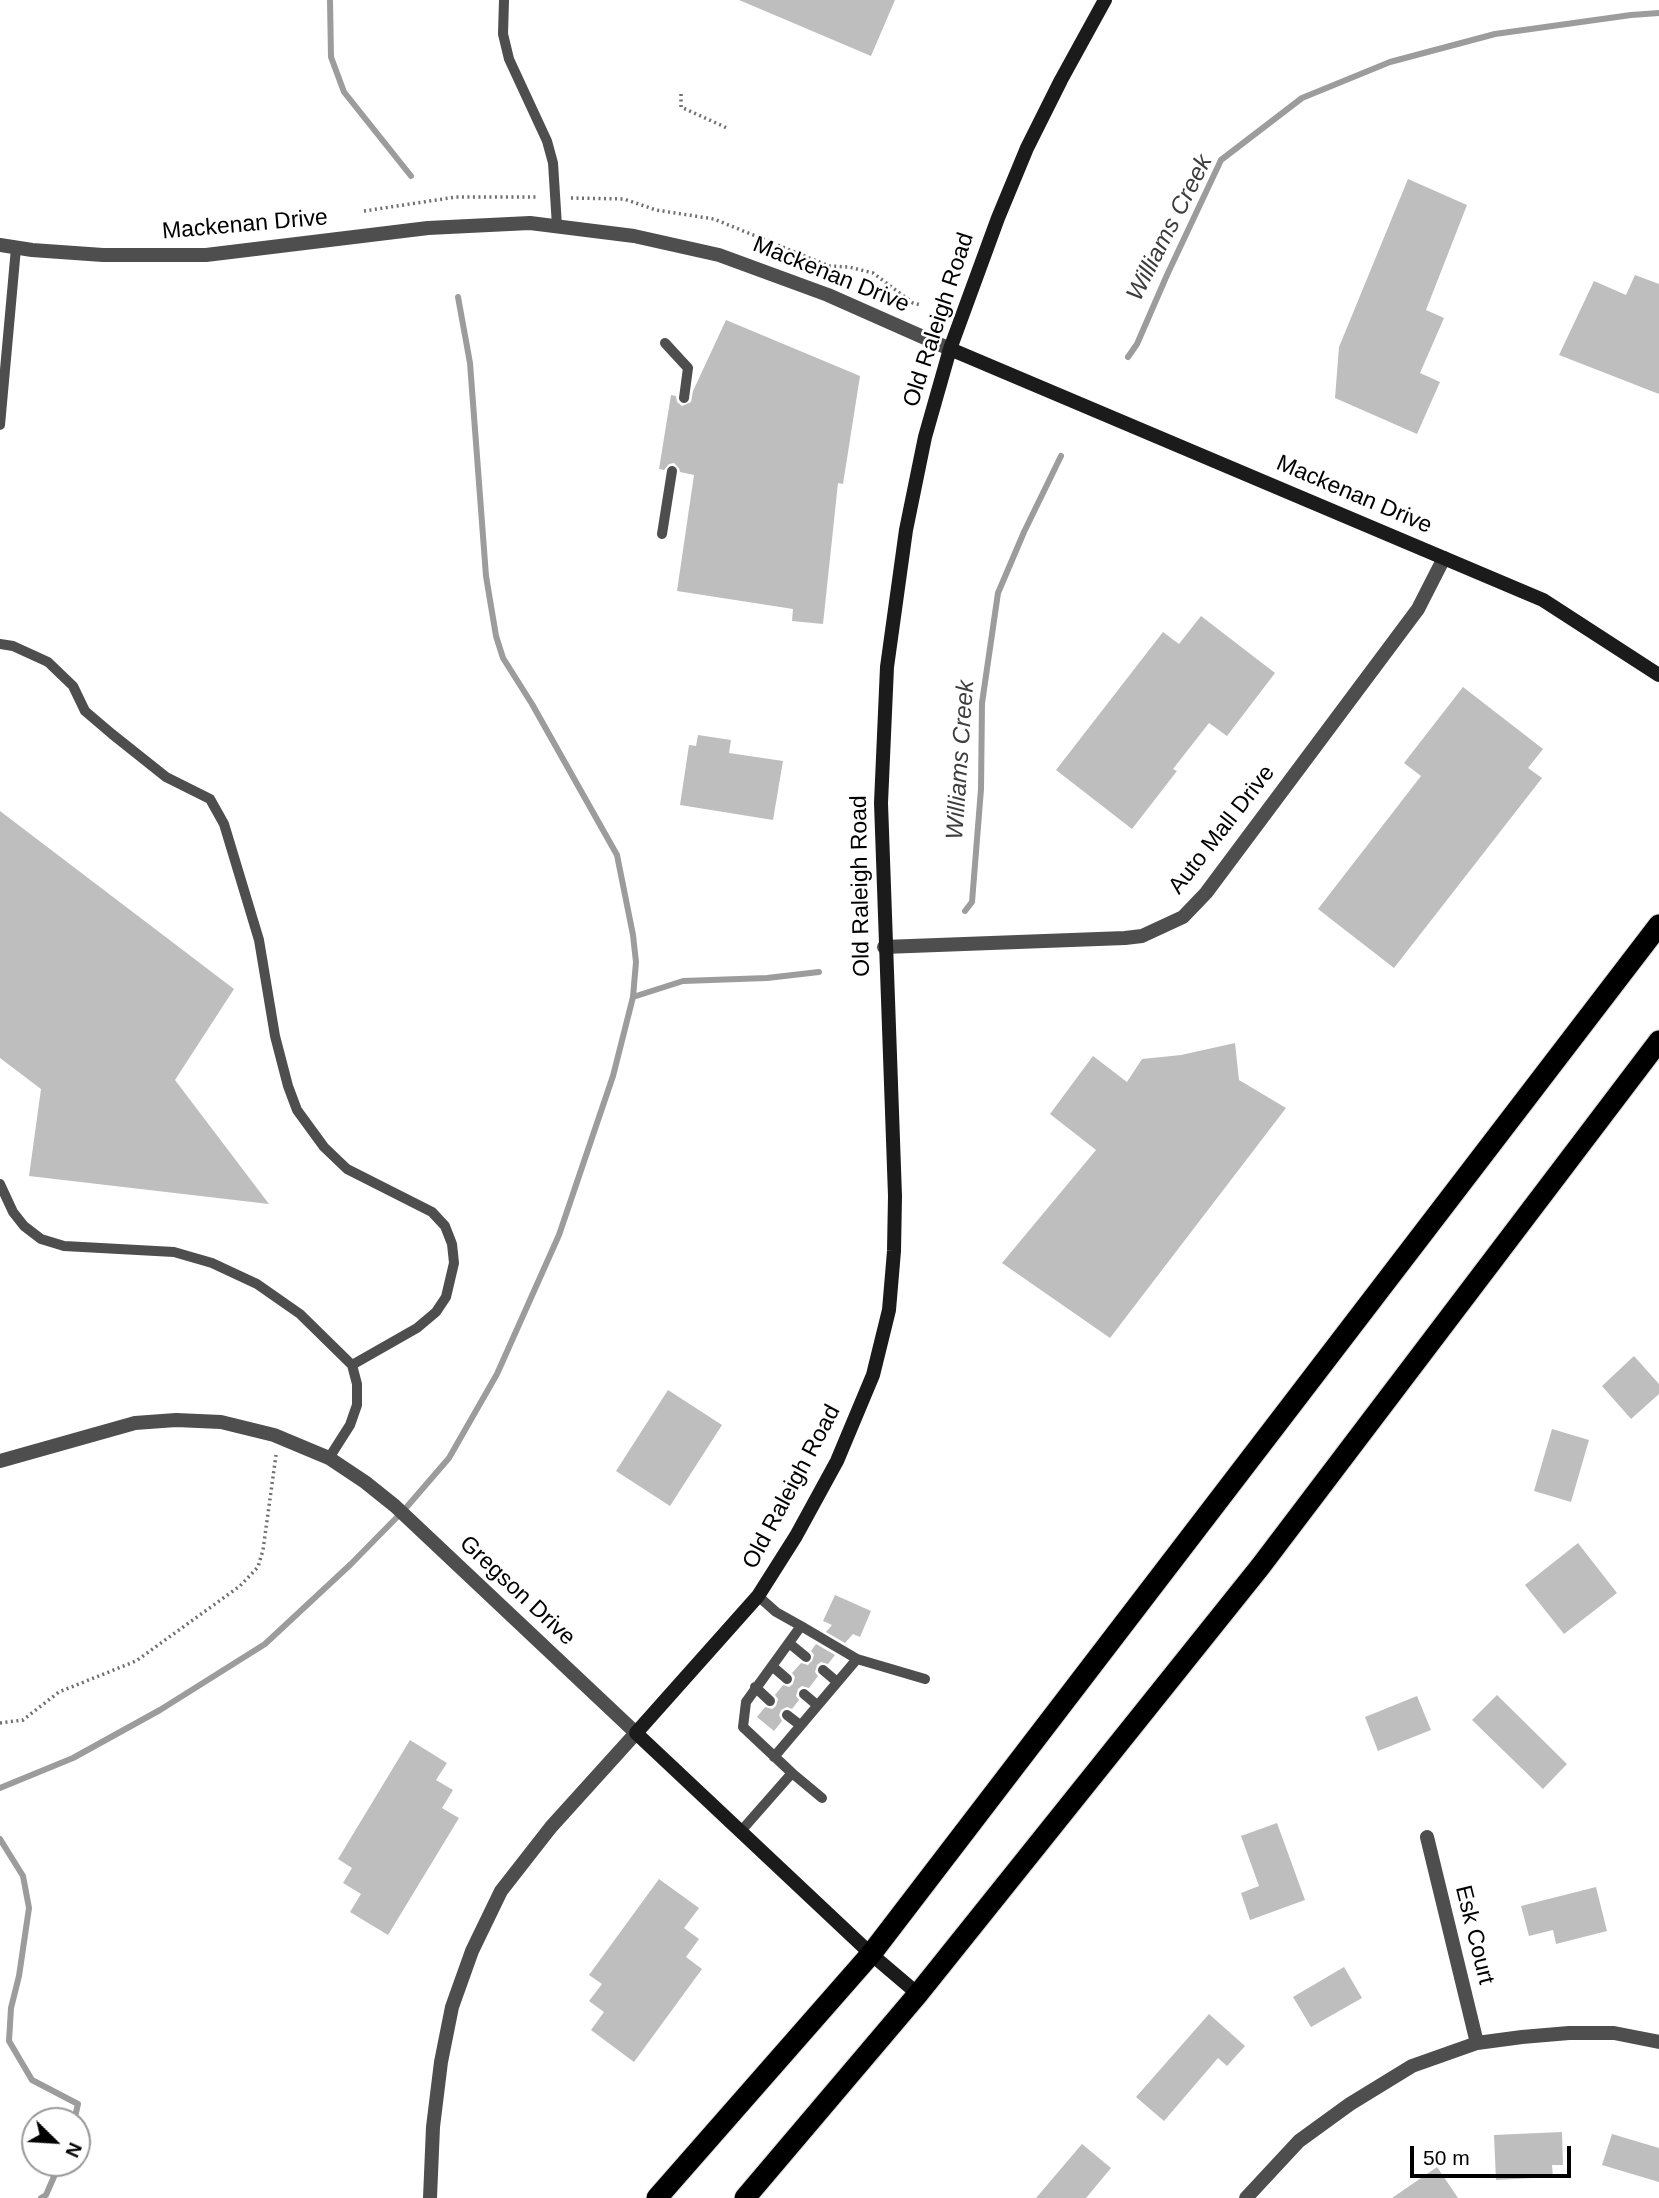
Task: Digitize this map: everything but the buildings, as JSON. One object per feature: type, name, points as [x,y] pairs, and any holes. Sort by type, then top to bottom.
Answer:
[{"type":"highway","points":[[657,2198],[871,1954],[1659,925]]},
{"type":"highway","points":[[745,2198],[918,1994],[1260,1567],[1659,1041]]},
{"type":"street","name":"Old Raleigh Road","points":[[636,1733],[758,1596],[796,1536],[837,1461],[873,1375],[893,1282],[895,1196],[884,947],[881,803],[887,667],[906,530],[925,437],[950,349],[998,218],[1027,148],[1105,0]]},
{"type":"street","name":"Mackenan Drive","points":[[0,246],[103,255],[206,255],[428,228],[530,223],[634,236],[719,255],[828,295],[1543,600],[1659,675]]},
{"type":"street","name":"Auto Mall Drive","points":[[884,947],[1125,938],[1142,936],[1183,917],[1206,893],[1418,609],[1444,558]]},
{"type":"street","name":"Gregson Drive","points":[[0,1461],[135,1423],[176,1420],[220,1422],[274,1435],[329,1458],[395,1506],[871,1954],[918,1994]]},
{"type":"street","points":[[430,2198],[433,2127],[441,2062],[453,2007],[472,1951],[501,1891],[551,1827],[636,1733]]},
{"type":"street","name":"Esk Court","points":[[1427,1837],[1477,2043]]},
{"type":"street","points":[[1246,2198],[1299,2141],[1350,2104],[1412,2066],[1477,2043],[1569,2033],[1614,2033],[1659,2042]]},
{"type":"lane","points":[[504,0],[503,34],[509,60],[547,141],[553,163],[557,226]]},
{"type":"lane","points":[[0,425],[16,248]]},
{"type":"lane","points":[[665,343],[688,368],[684,398]]},
{"type":"lane","points":[[662,534],[672,471]]},
{"type":"lane","points":[[0,644],[13,646],[48,662],[73,686],[85,711],[112,734],[166,777],[209,799],[224,824],[259,940],[275,1036],[297,1110],[324,1147],[347,1169],[432,1212],[445,1226],[452,1244],[454,1263],[451,1282],[441,1305],[418,1328],[352,1365]]},
{"type":"lane","points":[[0,1184],[13,1212],[24,1226],[41,1239],[64,1246],[174,1252],[212,1264],[257,1284],[300,1314],[352,1365],[357,1384],[357,1405],[350,1425],[329,1458]]},
{"type":"lane","points":[[758,1596],[776,1612],[857,1659],[925,1679]]},
{"type":"lane","points":[[801,1626],[746,1702],[743,1727],[822,1798]]},
{"type":"lane","points":[[789,1643],[806,1657]]},
{"type":"lane","points":[[775,1757],[857,1659]]},
{"type":"lane","points":[[772,1666],[788,1679]]},
{"type":"lane","points":[[823,1670],[836,1681]]},
{"type":"lane","points":[[755,1687],[771,1701]]},
{"type":"lane","points":[[804,1694],[817,1705]]},
{"type":"lane","points":[[787,1715],[800,1725]]},
{"type":"lane","points":[[741,1831],[792,1773]]},
{"type":"path","points":[[681,94],[681,107],[727,128]]},
{"type":"path","points":[[364,211],[456,197],[537,197]]},
{"type":"path","points":[[569,198],[624,199],[656,210],[714,219],[830,266],[873,273],[913,303],[921,305]]},
{"type":"path","points":[[0,1723],[23,1720],[59,1692],[136,1661],[240,1586],[258,1567],[264,1550],[276,1455]]},
{"type":"waterway","points":[[330,0],[331,57],[344,92],[411,176]]},
{"type":"waterway","name":"Williams Creek","points":[[1128,357],[1137,344],[1221,160],[1302,98],[1390,62],[1495,34],[1659,13]]},
{"type":"waterway","points":[[0,1788],[73,1758],[160,1710],[265,1644],[351,1564],[405,1509],[449,1458],[497,1374],[559,1235],[613,1076],[633,997],[636,962],[633,935],[617,855],[503,658],[496,636],[486,576],[470,363],[458,297]]},
{"type":"waterway","name":"Williams Creek","points":[[965,911],[972,902],[981,789],[982,703],[998,593],[1061,456]]},
{"type":"waterway","name":"Williams Creek","points":[[633,997],[683,981],[767,978],[819,972]]},
{"type":"waterway","points":[[0,1839],[23,1876],[29,1908],[19,1976],[11,2008],[9,2041],[32,2080],[78,2104],[77,2107]]},
{"type":"waterway","points":[[41,2198],[46,2195],[54,2177]]}]
